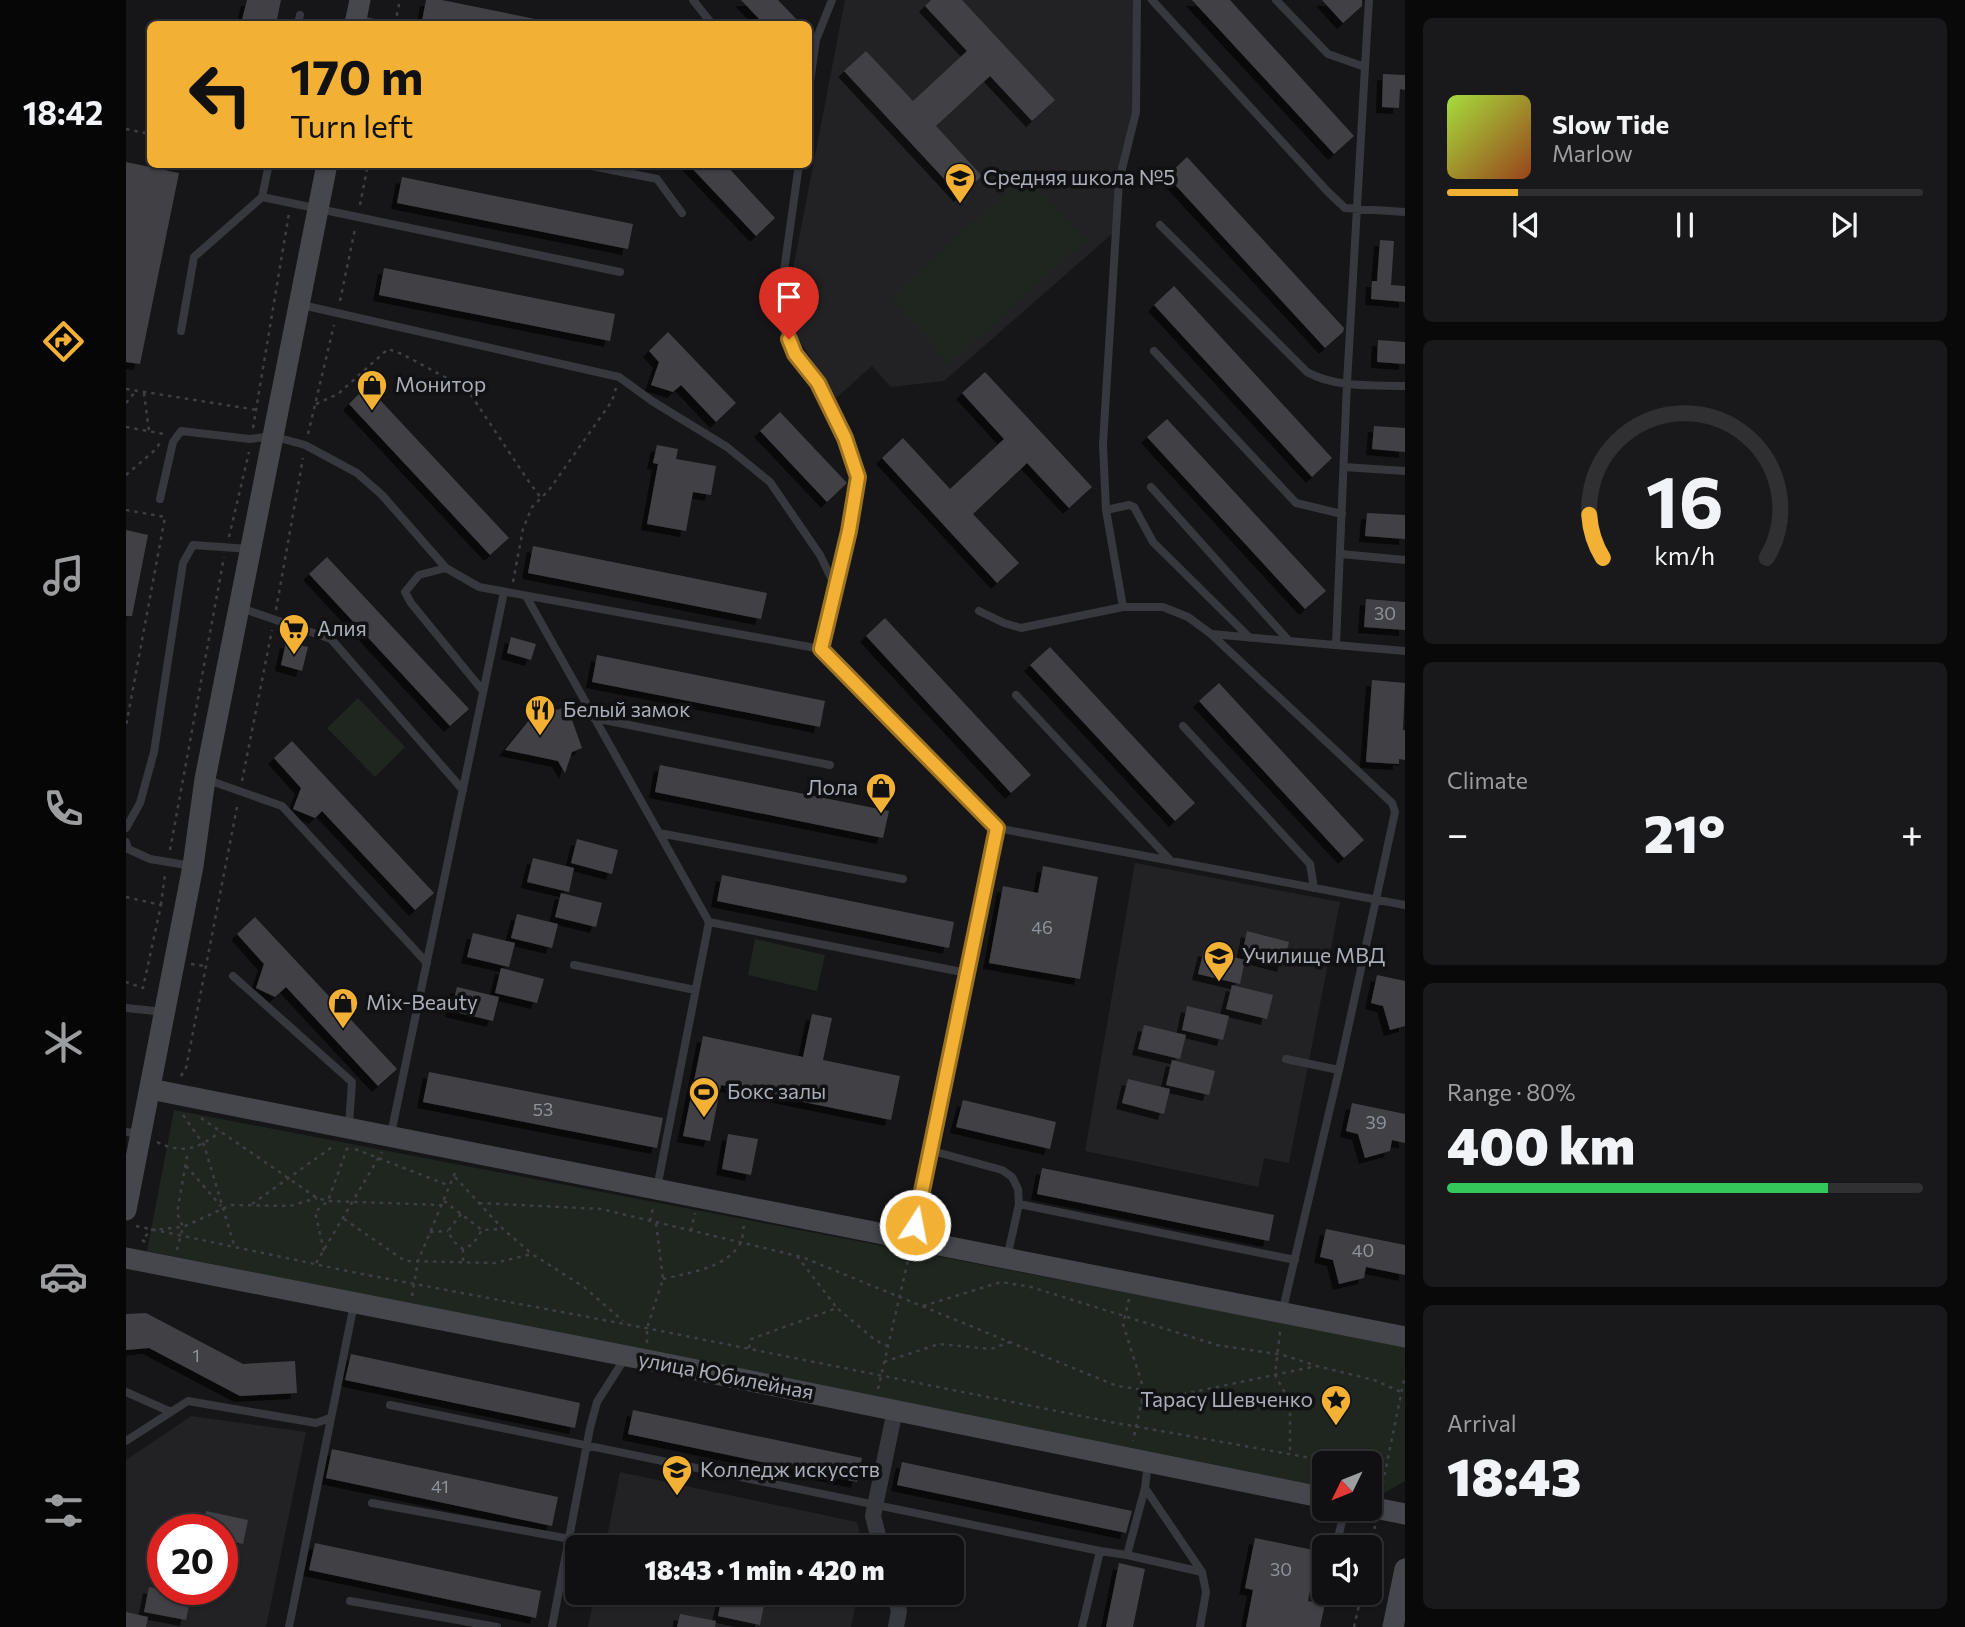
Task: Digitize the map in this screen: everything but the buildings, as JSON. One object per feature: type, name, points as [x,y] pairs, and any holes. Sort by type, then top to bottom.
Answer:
[{"type":"street","points":[[132,1212],[131,1157],[150,1089],[193,866],[205,779],[326,168]]},
{"type":"street","points":[[150,1089],[348,1137],[391,1137],[460,1150],[656,1193],[1007,1258],[1405,1337]]},
{"type":"street","name":"улица Юбилейная","points":[[126,1258],[637,1358],[1312,1495]]},
{"type":"street","points":[[878,1535],[873,1516],[885,1408]]},
{"type":"street","points":[[1382,1510],[1405,1514]]},
{"type":"street","points":[[1393,1627],[1405,1569]]},
{"type":"street","points":[[896,1627],[897,1605]]},
{"type":"lane","points":[[693,0],[710,21]]},
{"type":"lane","points":[[812,68],[816,40],[832,0]]},
{"type":"lane","points":[[1123,607],[1106,510],[1103,443],[1118,181],[1136,112],[1137,0]]},
{"type":"lane","points":[[1152,0],[1345,208],[1405,212]]},
{"type":"lane","points":[[1276,0],[1328,54],[1365,67]]},
{"type":"lane","points":[[1336,645],[1347,383],[1369,0]]},
{"type":"lane","points":[[181,331],[194,257],[262,197],[268,168]]},
{"type":"lane","points":[[602,168],[657,179],[682,213]]},
{"type":"lane","points":[[798,168],[782,285],[782,325],[795,354],[824,394],[845,438],[858,477],[821,649]]},
{"type":"lane","points":[[262,197],[620,272]]},
{"type":"lane","points":[[1160,225],[1307,372],[1316,377],[1347,383],[1405,386]]},
{"type":"lane","points":[[299,304],[620,377],[652,401],[727,447],[770,482],[820,555],[836,588]]},
{"type":"lane","points":[[1154,351],[1296,503],[1342,514]]},
{"type":"lane","points":[[160,499],[173,442],[181,431],[250,439],[272,436],[305,445],[357,473],[382,495],[446,568],[479,587],[821,649],[997,828],[1405,905]]},
{"type":"lane","points":[[1344,467],[1405,471]]},
{"type":"lane","points":[[1151,487],[1289,641]]},
{"type":"lane","points":[[1106,510],[1129,505],[1134,507],[1153,542],[1250,638]]},
{"type":"lane","points":[[126,828],[140,803],[155,752],[183,563],[193,545],[250,549]]},
{"type":"lane","points":[[1341,554],[1405,561]]},
{"type":"lane","points":[[446,568],[419,575],[405,592],[483,691]]},
{"type":"lane","points":[[391,1137],[504,592]]},
{"type":"lane","points":[[526,596],[709,922],[656,1193]]},
{"type":"lane","points":[[239,607],[331,639],[463,790]]},
{"type":"lane","points":[[979,611],[1021,628],[1123,607],[1163,607],[1188,617],[1211,634],[1392,803],[1395,812],[1339,1070],[1282,1312]]},
{"type":"lane","points":[[1211,634],[1405,651]]},
{"type":"lane","points":[[1016,695],[1171,861]]},
{"type":"lane","points":[[594,718],[830,765]]},
{"type":"lane","points":[[1183,726],[1310,864],[1314,888]]},
{"type":"lane","points":[[205,779],[282,806],[427,963]]},
{"type":"lane","points":[[912,1240],[997,828]]},
{"type":"lane","points":[[659,833],[903,878]]},
{"type":"lane","points":[[126,842],[128,849],[150,859],[193,866]]},
{"type":"lane","points":[[709,922],[967,973]]},
{"type":"lane","points":[[574,965],[695,990]]},
{"type":"lane","points":[[233,975],[352,1082],[348,1137]]},
{"type":"lane","points":[[126,1008],[165,1012]]},
{"type":"lane","points":[[1286,1059],[1339,1070]]},
{"type":"lane","points":[[929,1150],[1002,1170],[1012,1177],[1018,1189],[1019,1204],[1007,1258]]},
{"type":"lane","points":[[1019,1204],[1295,1259]]},
{"type":"lane","points":[[289,1627],[354,1302]]},
{"type":"lane","points":[[571,1535],[597,1402],[637,1358]]},
{"type":"lane","points":[[126,1392],[171,1412]]},
{"type":"lane","points":[[126,1441],[188,1401],[316,1423],[330,1418]]},
{"type":"lane","points":[[390,1405],[1202,1572]]},
{"type":"lane","points":[[1139,1460],[1145,1488],[1202,1572],[1206,1592],[1200,1627]]},
{"type":"lane","points":[[1128,1555],[1145,1488]]},
{"type":"lane","points":[[372,1503],[565,1538]]},
{"type":"lane","points":[[1082,1627],[1100,1552]]},
{"type":"lane","points":[[552,1627],[565,1563]]},
{"type":"lane","points":[[350,1601],[497,1627]]},
{"type":"path","points":[[396,21],[400,0]]},
{"type":"path","points":[[126,129],[147,133]]},
{"type":"path","points":[[315,404],[338,394],[388,349],[402,354],[467,389],[541,498]]},
{"type":"path","points":[[504,592],[513,581],[523,529],[532,507],[612,401],[620,377]]},
{"type":"path","points":[[126,389],[257,410]]},
{"type":"path","points":[[126,403],[136,391]]},
{"type":"path","points":[[144,393],[149,431]]},
{"type":"path","points":[[126,427],[166,434],[155,450],[126,475]]},
{"type":"path","points":[[126,510],[165,517],[126,726]]},
{"type":"path","points":[[126,897],[161,905],[143,988],[126,982]]},
{"type":"path","points":[[188,1110],[179,1109],[204,1145],[235,1248]]},
{"type":"path","points":[[199,1117],[317,1198],[328,1201],[442,1205]]},
{"type":"path","points":[[139,1135],[188,1151],[204,1145],[220,1132]]},
{"type":"path","points":[[348,1137],[378,1158],[450,1186]]},
{"type":"path","points":[[252,1204],[348,1137]]},
{"type":"path","points":[[324,1252],[315,1212],[328,1201],[348,1137]]},
{"type":"path","points":[[316,1264],[391,1137]]},
{"type":"path","points":[[410,1313],[418,1261],[455,1176],[460,1150]]},
{"type":"path","points":[[180,1236],[183,1227],[177,1213],[188,1151]]},
{"type":"path","points":[[185,1165],[223,1209]]},
{"type":"path","points":[[455,1176],[503,1230],[532,1254],[584,1287],[626,1324]]},
{"type":"path","points":[[650,1221],[656,1193]]},
{"type":"path","points":[[152,1230],[183,1227],[232,1205],[290,1206],[317,1198]]},
{"type":"path","points":[[444,1200],[482,1230],[503,1230]]},
{"type":"path","points":[[479,1203],[601,1209],[797,1256],[1117,1386],[1144,1390]]},
{"type":"path","points":[[691,1231],[696,1207]]},
{"type":"path","points":[[132,1212],[136,1227],[235,1248],[1135,1426],[1312,1458]]},
{"type":"path","points":[[429,1233],[448,1231],[461,1214]]},
{"type":"path","points":[[344,1219],[405,1261],[495,1262],[532,1254]]},
{"type":"path","points":[[663,1279],[703,1269],[724,1259],[741,1242],[746,1219]]},
{"type":"path","points":[[637,1358],[663,1279],[656,1222]]},
{"type":"path","points":[[463,1249],[473,1244],[482,1230]]},
{"type":"path","points":[[448,1231],[453,1241],[463,1249]]},
{"type":"path","points":[[885,1408],[881,1374],[912,1240]]},
{"type":"path","points":[[463,1249],[463,1262]]},
{"type":"path","points":[[797,1256],[837,1308],[875,1340],[887,1346]]},
{"type":"path","points":[[922,1307],[1001,1282],[1031,1287],[1217,1345],[1279,1354],[1374,1380],[1401,1392]]},
{"type":"path","points":[[1133,1283],[1123,1324],[1144,1390],[1135,1426],[1139,1460]]},
{"type":"path","points":[[749,1348],[751,1339],[837,1308]]},
{"type":"path","points":[[1282,1312],[1275,1375],[1290,1402],[1290,1454]]},
{"type":"path","points":[[884,1362],[939,1344],[991,1349],[1010,1342]]},
{"type":"path","points":[[1141,1403],[1317,1366]]},
{"type":"path","points":[[1382,1482],[1405,1375]]},
{"type":"path","points":[[1354,1627],[1359,1605]]},
{"type":"shaded area","name":"Средняя школа №5","points":[[845,0],[1134,0],[1133,117],[1113,233],[944,381],[891,387],[872,366],[836,398],[784,316]]},
{"type":"shaded area","points":[[1026,174],[1086,240],[950,364],[890,298]]},
{"type":"shaded area","points":[[358,698],[405,747],[375,777],[327,728]]},
{"type":"shaded area","name":"Училище МВД","points":[[1135,863],[1340,902],[1289,1163],[1264,1158],[1258,1187],[1085,1151]]},
{"type":"shaded area","points":[[755,939],[825,955],[817,991],[748,975]]},
{"type":"shaded area","points":[[174,1110],[1405,1346],[1405,1481],[1382,1494],[1382,1451],[1312,1451],[1312,1486],[147,1251]]},
{"type":"shaded area","points":[[191,1416],[306,1432],[266,1627],[126,1627],[126,1460]]},
{"type":"shaded area","name":"Колледж искусств","points":[[620,1472],[857,1522],[860,1535],[607,1535]]},
{"type":"shaded area","points":[[593,1605],[856,1605],[851,1627],[588,1627]]},
{"type":"place","name":"Средняя школа №5","points":[[960,205]]},
{"type":"place","name":"Монитор","points":[[372,412]]},
{"type":"place","name":"Алия","points":[[294,656]]},
{"type":"place","name":"Белый замок","points":[[540,737]]},
{"type":"place","name":"Лола","points":[[881,815]]},
{"type":"place","name":"Училище МВД","points":[[1219,983]]},
{"type":"place","name":"Mix-Beauty","points":[[343,1030]]},
{"type":"place","name":"Бокс залы","points":[[704,1119]]},
{"type":"place","name":"Тарасу Шевченко","points":[[1336,1427]]},
{"type":"place","name":"Колледж искусств","points":[[677,1497]]},
{"type":"route","points":[[789,339],[795,354],[818,383],[845,438],[858,477],[849,531],[821,649],[997,828],[915,1225]]}]
